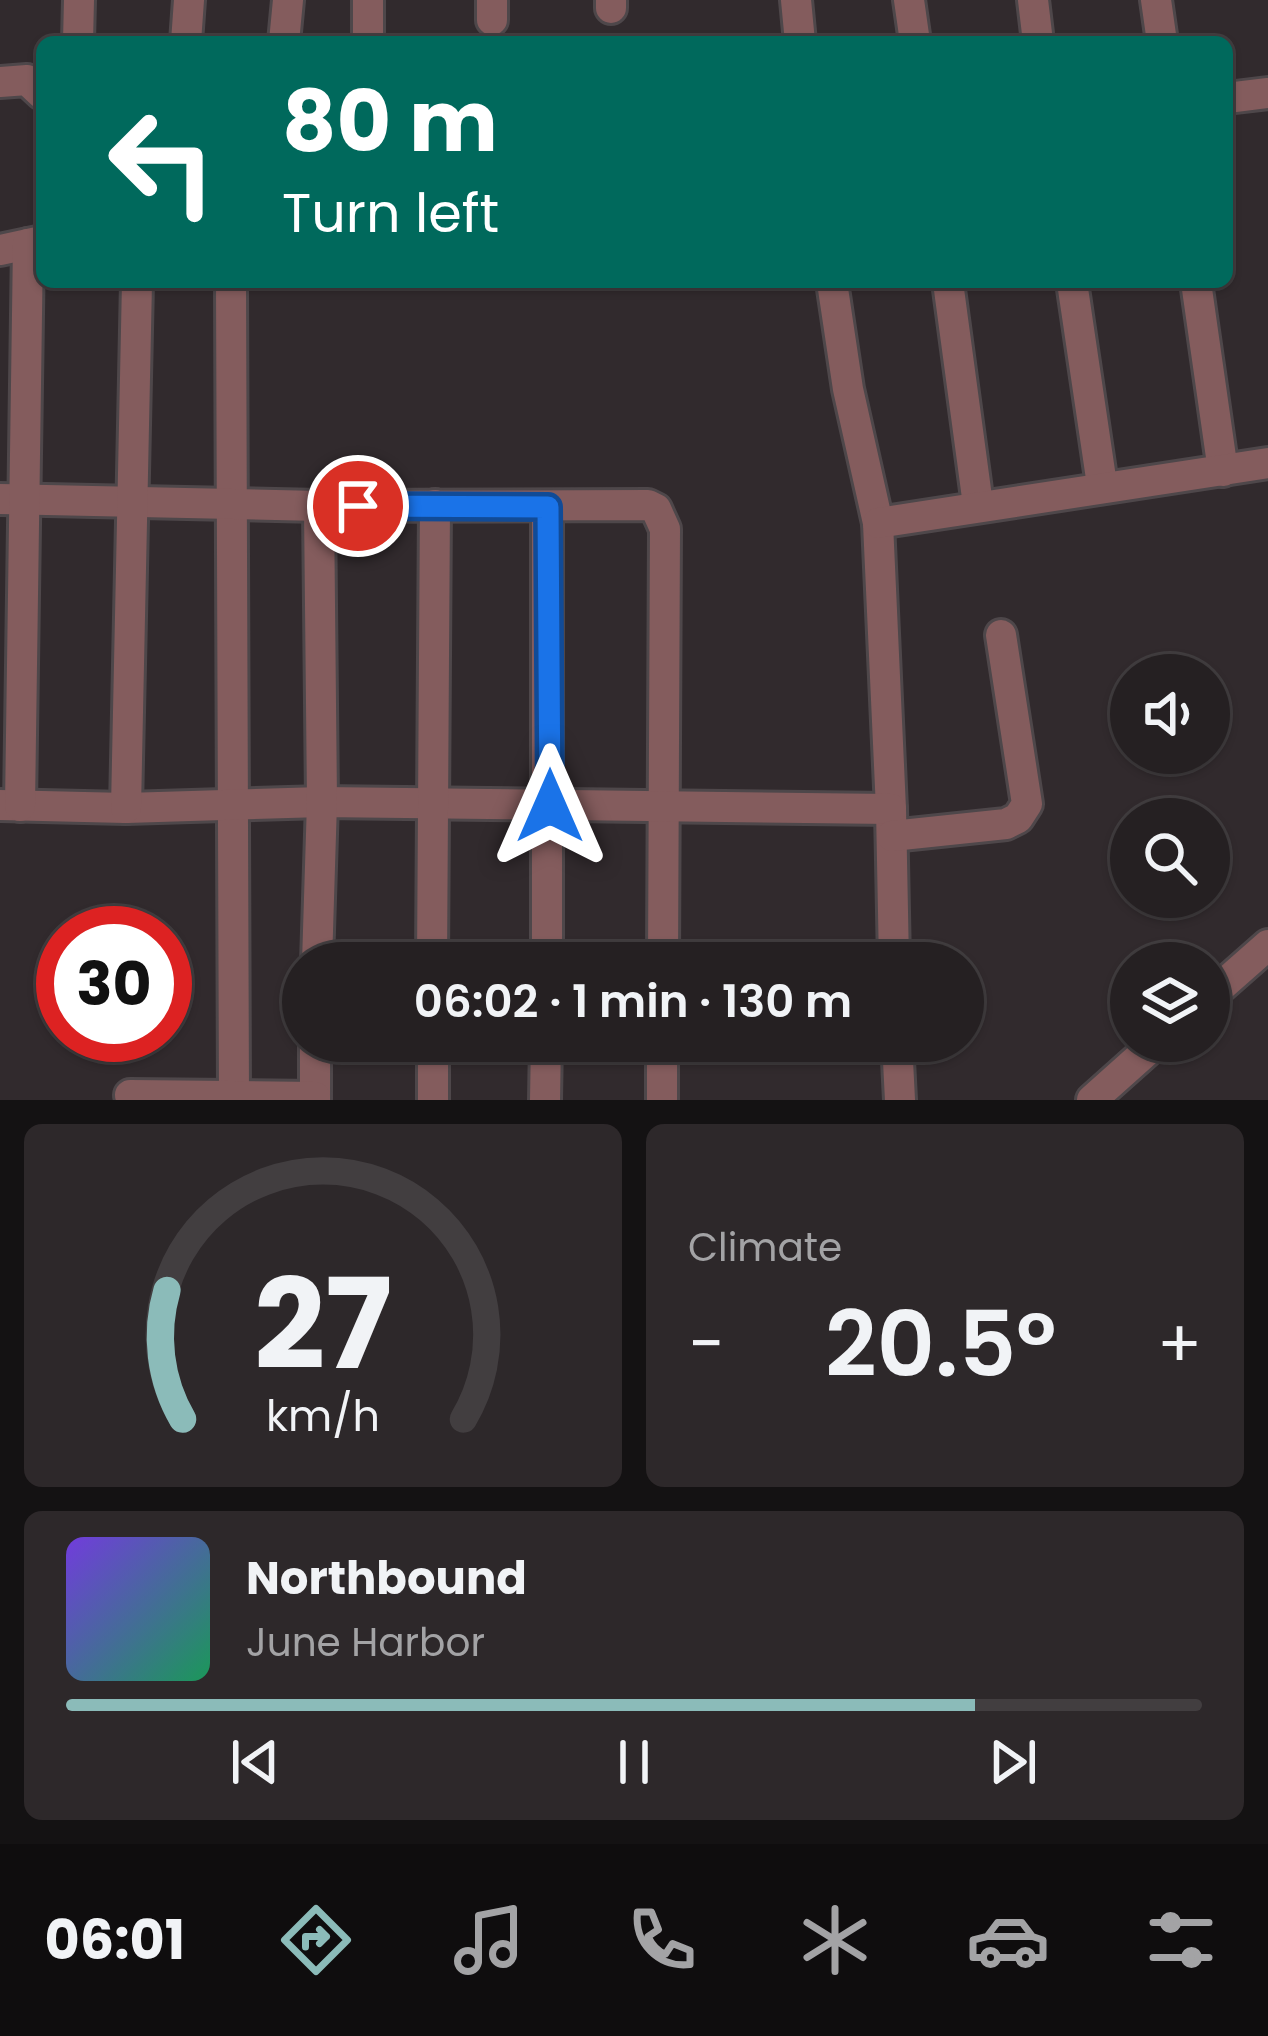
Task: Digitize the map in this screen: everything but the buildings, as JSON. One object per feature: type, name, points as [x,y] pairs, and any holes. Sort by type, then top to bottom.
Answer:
[{"type":"street","points":[[78,36],[79,0]]},
{"type":"street","points":[[186,36],[189,0]]},
{"type":"street","points":[[285,36],[288,0]]},
{"type":"street","points":[[368,0],[368,36]]},
{"type":"street","points":[[796,0],[799,36]]},
{"type":"street","points":[[909,0],[914,36]]},
{"type":"street","points":[[1033,0],[1037,36]]},
{"type":"street","points":[[1156,0],[1161,36]]},
{"type":"street","points":[[0,82],[27,80],[36,88]]},
{"type":"street","points":[[1233,97],[1268,94]]},
{"type":"street","points":[[23,245],[12,499],[10,805],[431,803],[1006,824],[1018,818],[1027,804],[1001,635]]},
{"type":"street","points":[[126,808],[137,288]]},
{"type":"street","points":[[231,288],[234,1096]]},
{"type":"street","points":[[833,288],[848,389],[878,523],[894,942]]},
{"type":"street","points":[[949,288],[978,505]]},
{"type":"street","points":[[1073,288],[1102,485]]},
{"type":"street","points":[[1197,288],[1223,471]]},
{"type":"street","points":[[878,523],[1268,463]]},
{"type":"street","points":[[12,499],[319,506],[648,505],[661,517],[665,529],[663,942]]},
{"type":"street","points":[[432,942],[435,505]]},
{"type":"street","points":[[318,942],[322,802],[319,506]]},
{"type":"street","points":[[547,942],[548,507]]},
{"type":"street","points":[[1230,978],[1268,945]]},
{"type":"street","points":[[130,1095],[315,1099],[314,1062]]},
{"type":"street","points":[[433,1062],[434,1100]]},
{"type":"street","points":[[545,1100],[546,1062]]},
{"type":"street","points":[[662,1062],[662,1100]]},
{"type":"street","points":[[898,1062],[900,1100]]},
{"type":"street","points":[[1091,1100],[1134,1062]]},
{"type":"route","points":[[358,506],[548,507],[550,806]]}]
